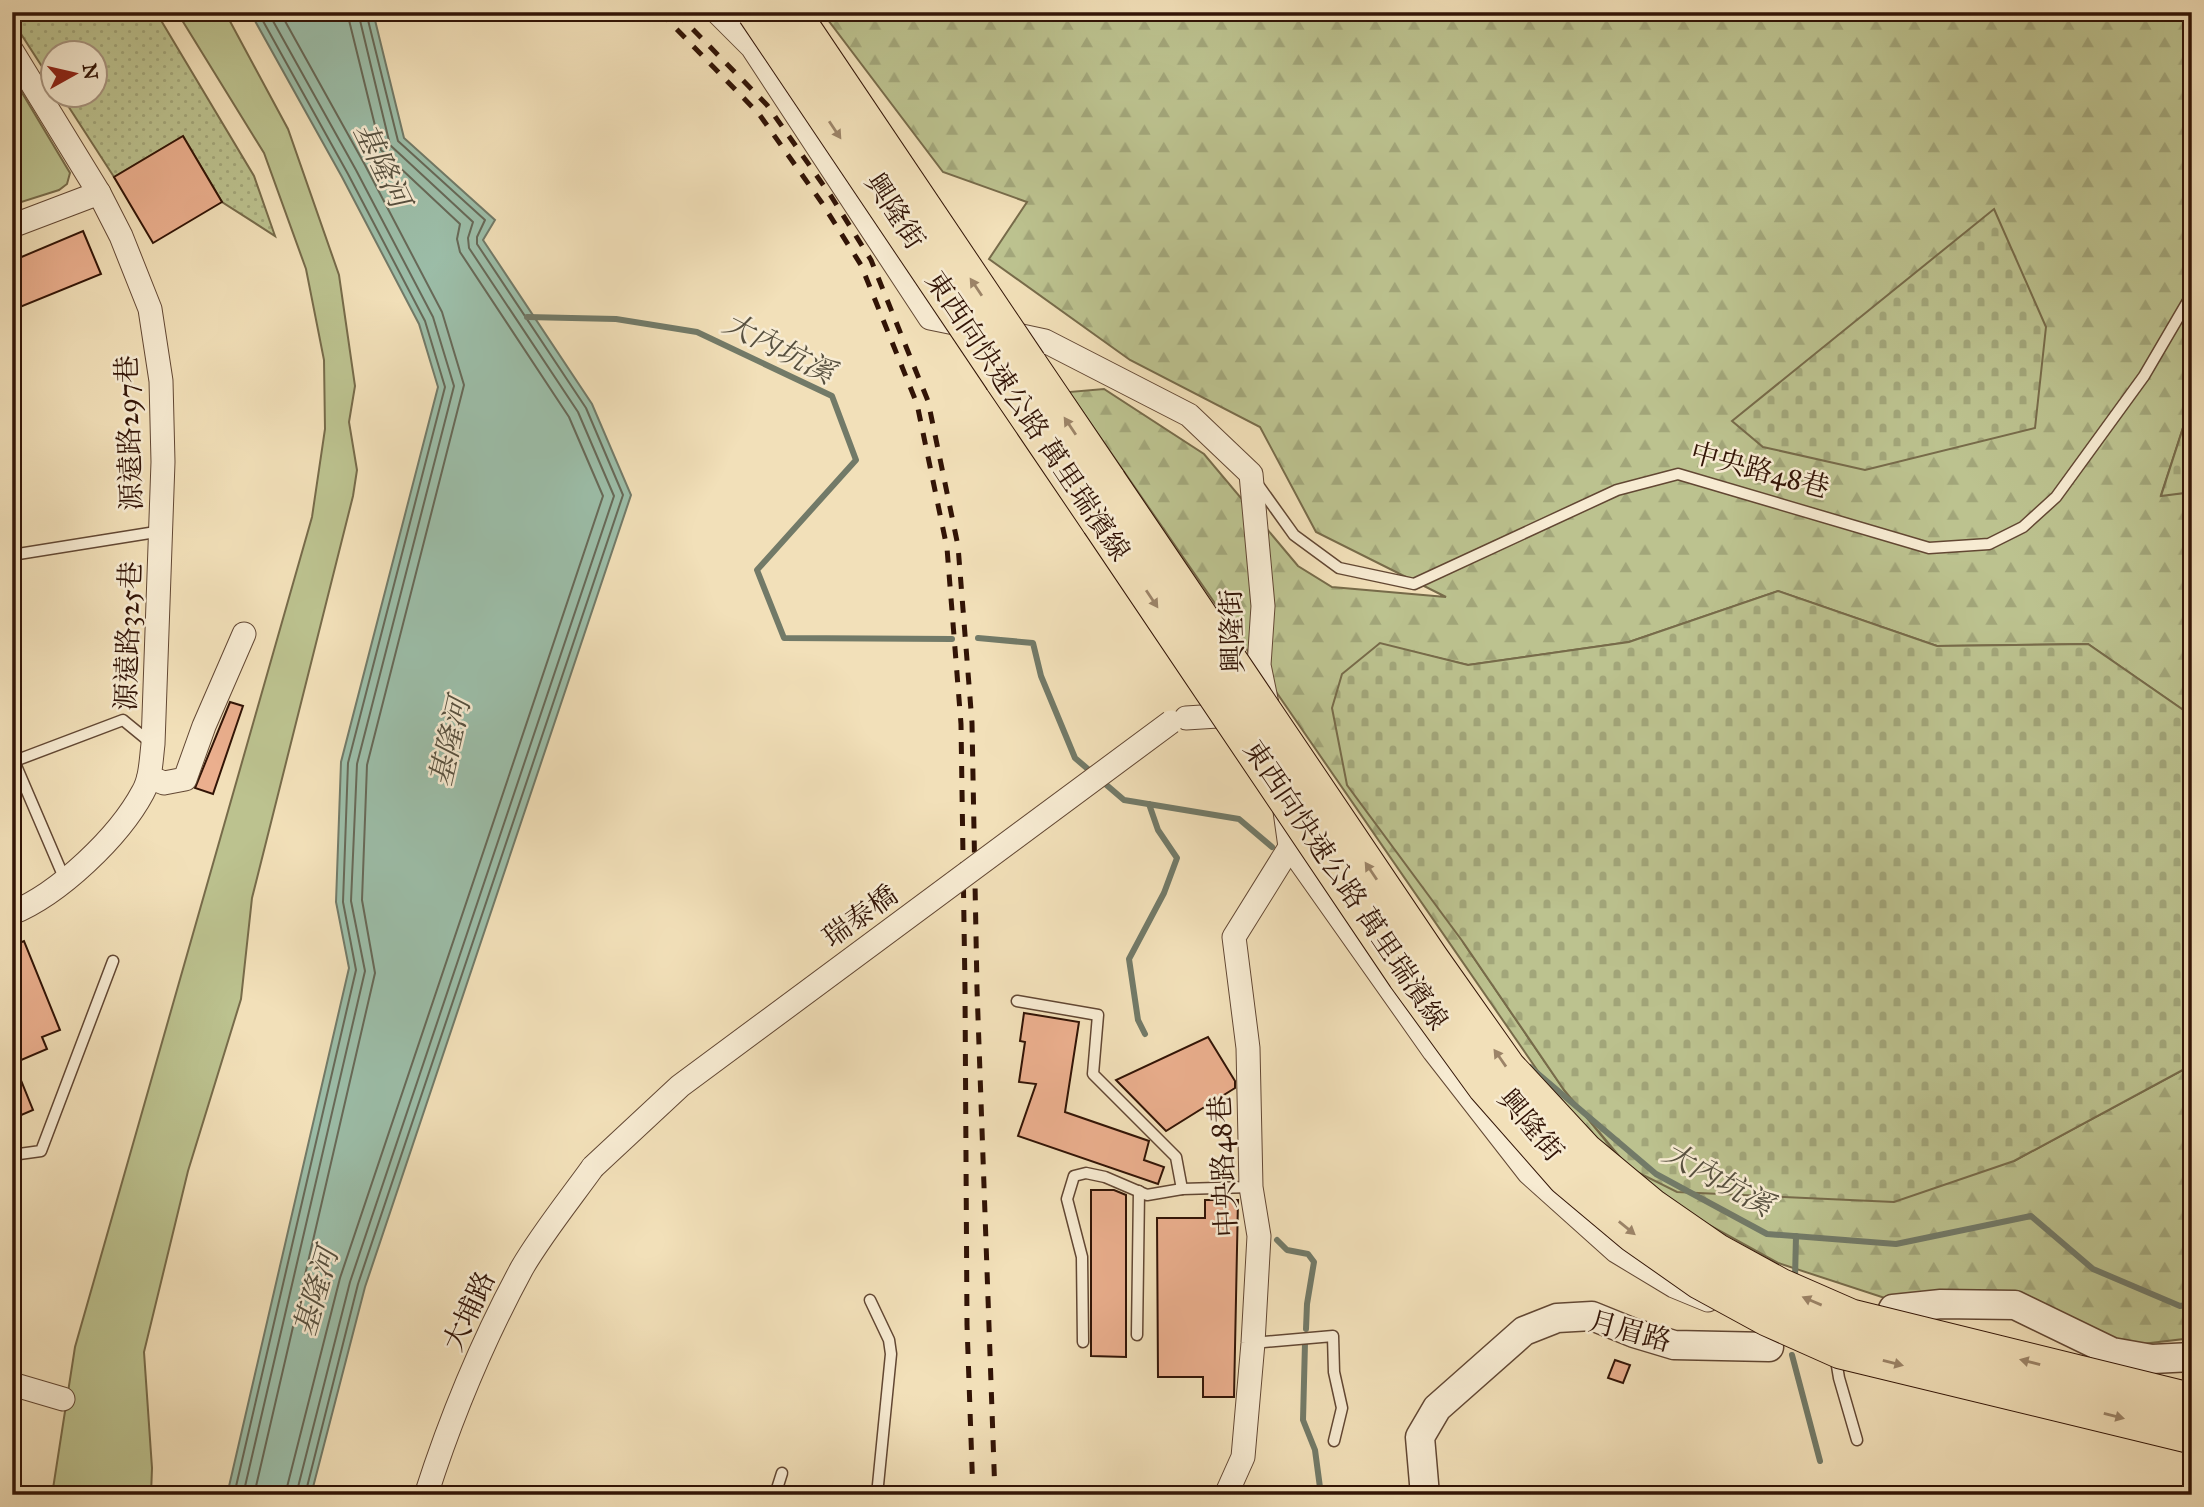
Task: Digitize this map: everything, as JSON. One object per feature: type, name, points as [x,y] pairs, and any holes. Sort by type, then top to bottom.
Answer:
[{"type":"highway","name":"東西向快速公路 萬里瑞濱線","points":[[756,12],[1016,371],[1108,482],[1430,959],[1507,1068],[1585,1152],[1651,1207],[1716,1252],[1780,1287],[1851,1318],[2192,1402]]},
{"type":"highway","name":"東西向快速公路 萬里瑞濱線","points":[[791,12],[1016,371],[1100,522],[1399,964],[1478,1075],[1566,1177],[1634,1234],[1701,1281],[1768,1317],[1841,1350],[2192,1435]]},
{"type":"street","name":"興隆街","points":[[717,12],[752,47],[930,318],[1045,341],[1189,415],[1251,474],[1263,606],[1259,665],[1278,758],[1290,847],[1434,1051],[1530,1173],[1616,1251],[1674,1286],[1791,1339]]},
{"type":"street","name":"源遠路297巷","points":[[12,51],[99,193],[121,236],[150,309],[161,381],[162,531]]},
{"type":"street","points":[[12,226],[99,193]]},
{"type":"street","name":"源遠路325巷","points":[[12,914],[65,880],[96,853],[143,792],[149,777],[153,744],[162,531]]},
{"type":"street","points":[[149,777],[164,783],[185,779],[204,726],[244,634]]},
{"type":"street","points":[[1178,720],[1259,665]]},
{"type":"street","points":[[1178,720],[1218,716],[1252,730],[1278,758]]},
{"type":"street","name":"瑞泰橋","points":[[593,1167],[680,1086],[1178,720]]},
{"type":"street","name":"中央路48巷","points":[[1226,1495],[1243,1457],[1259,1236],[1251,1187],[1248,1048],[1234,937],[1290,847]]},
{"type":"street","name":"大埔路","points":[[426,1495],[443,1440],[481,1352],[523,1266],[593,1167]]},
{"type":"street","points":[[1893,1309],[1941,1304],[2015,1305],[2112,1352],[2152,1359],[2192,1357]]},
{"type":"street","name":"月眉路","points":[[1425,1495],[1420,1437],[1437,1408],[1524,1331],[1557,1318],[1592,1316],[1674,1345],[1791,1339]]},
{"type":"street","points":[[12,1384],[63,1399]]},
{"type":"lane","name":"中央路48巷","points":[[1251,474],[1294,535],[1339,568],[1414,584],[1617,490],[1678,474],[1929,548],[1989,544],[2023,527],[2056,497],[2144,376],[2192,294]]},
{"type":"lane","name":"源遠路297巷","points":[[12,555],[162,531]]},
{"type":"lane","name":"源遠路325巷","points":[[65,880],[13,761],[123,720],[153,744]]},
{"type":"lane","points":[[12,1155],[41,1151],[113,961]]},
{"type":"lane","points":[[1017,1001],[1098,1016],[1093,1074],[1176,1157],[1182,1189]]},
{"type":"lane","points":[[1083,1342],[1082,1257],[1067,1199],[1074,1176],[1086,1173],[1105,1177],[1147,1195],[1182,1189],[1251,1187]]},
{"type":"lane","points":[[1137,1335],[1139,1191]]},
{"type":"lane","points":[[870,1300],[889,1340],[891,1354],[877,1495]]},
{"type":"lane","points":[[1253,1343],[1333,1336],[1334,1372],[1342,1408],[1334,1441]]},
{"type":"lane","points":[[1791,1339],[1833,1340],[1839,1378],[1857,1440]]},
{"type":"lane","points":[[775,1495],[782,1473]]},
{"type":"green space","points":[[16,12],[156,12],[254,176],[275,236],[222,202],[183,136],[114,177],[69,108],[108,108],[108,38],[38,38],[38,60],[12,16]]},
{"type":"green space","points":[[177,12],[225,12],[288,129],[339,275],[355,386],[349,422],[357,470],[353,496],[252,898],[241,999],[188,1171],[144,1352],[152,1468],[151,1495],[52,1495],[75,1347],[312,517],[325,429],[324,360],[306,269],[264,153]]},
{"type":"green space","points":[[822,12],[2192,12],[2192,400],[2161,495],[2192,492],[2192,716],[2088,644],[1937,646],[1778,591],[1629,642],[1468,665],[1380,644],[1463,942],[1564,1090],[1628,1168],[2014,1161],[2192,1065],[2192,1338],[2117,1347],[2019,1297],[1897,1302],[1778,1263],[1680,1209],[1619,1168],[1542,1077],[1069,392],[1104,389],[1204,454],[1298,566],[1332,587],[1446,597],[1316,532],[1260,427],[1130,360],[989,259],[1027,202],[943,172]]},
{"type":"green space","points":[[12,76],[70,173],[67,184],[59,190],[12,205]]},
{"type":"green space","points":[[1994,209],[2046,327],[2035,428],[1865,470],[1763,447],[1732,421]]},
{"type":"green space","points":[[2192,400],[2192,492],[2161,496]]},
{"type":"green space","points":[[1778,591],[1937,646],[2088,644],[2192,716],[2192,1065],[2014,1161],[1894,1202],[1677,1192],[1629,1168],[1564,1090],[1463,942],[1347,785],[1332,708],[1342,674],[1380,643],[1468,665],[1629,642]]},
{"type":"water","name":"基隆河","points":[[250,12],[373,12],[404,138],[495,220],[483,240],[592,404],[631,495],[365,1287],[311,1495],[227,1495],[349,968],[336,902],[341,762],[438,387],[419,324],[342,177]]},
{"type":"building","points":[[183,136],[222,202],[153,243],[114,177]]},
{"type":"building","points":[[83,231],[101,274],[20,307],[12,286],[12,261]]},
{"type":"building","points":[[230,702],[243,706],[213,794],[195,788]]},
{"type":"building","points":[[24,941],[60,1030],[42,1037],[47,1049],[14,1063],[33,1110],[12,1119],[12,946]]},
{"type":"building","points":[[1024,1013],[1079,1022],[1065,1112],[1149,1141],[1144,1160],[1164,1167],[1158,1184],[1018,1136],[1036,1084],[1019,1082],[1025,1042],[1020,1041]]},
{"type":"building","points":[[1208,1037],[1235,1081],[1235,1088],[1166,1131],[1116,1080]]},
{"type":"building","points":[[1091,1190],[1114,1190],[1126,1195],[1126,1357],[1091,1356]]},
{"type":"building","points":[[1205,1200],[1238,1200],[1234,1397],[1203,1397],[1203,1377],[1158,1377],[1157,1218],[1205,1218]]},
{"type":"building","points":[[1615,1360],[1630,1365],[1623,1383],[1608,1378]]},
{"type":"waterway","name":"大內坑溪","points":[[527,317],[616,319],[697,332],[832,396],[856,460],[757,570],[784,638],[952,639]]},
{"type":"waterway","name":"大內坑溪","points":[[978,638],[1033,643],[1041,676],[1075,758],[1124,800],[1239,819],[1272,847]]},
{"type":"waterway","points":[[1145,1034],[1138,1020],[1129,959],[1164,893],[1177,858],[1158,830],[1149,804]]},
{"type":"waterway","name":"大內坑溪","points":[[1530,1067],[1656,1174],[1767,1234],[1896,1244],[2031,1216],[2093,1269],[2180,1306],[2192,1304]]},
{"type":"waterway","points":[[1795,1279],[1796,1236]]},
{"type":"waterway","points":[[1277,1240],[1287,1250],[1308,1254],[1314,1262],[1306,1329]]},
{"type":"waterway","points":[[1305,1343],[1303,1420],[1315,1450],[1321,1495]]},
{"type":"waterway","points":[[1792,1355],[1820,1461]]},
{"type":"railway","points":[[660,12],[759,114],[822,203],[861,265],[917,404],[947,548],[961,724],[967,1325],[973,1495]]},
{"type":"railway","points":[[676,12],[767,105],[831,196],[871,260],[928,401],[958,546],[972,723],[977,989],[995,1495]]}]
